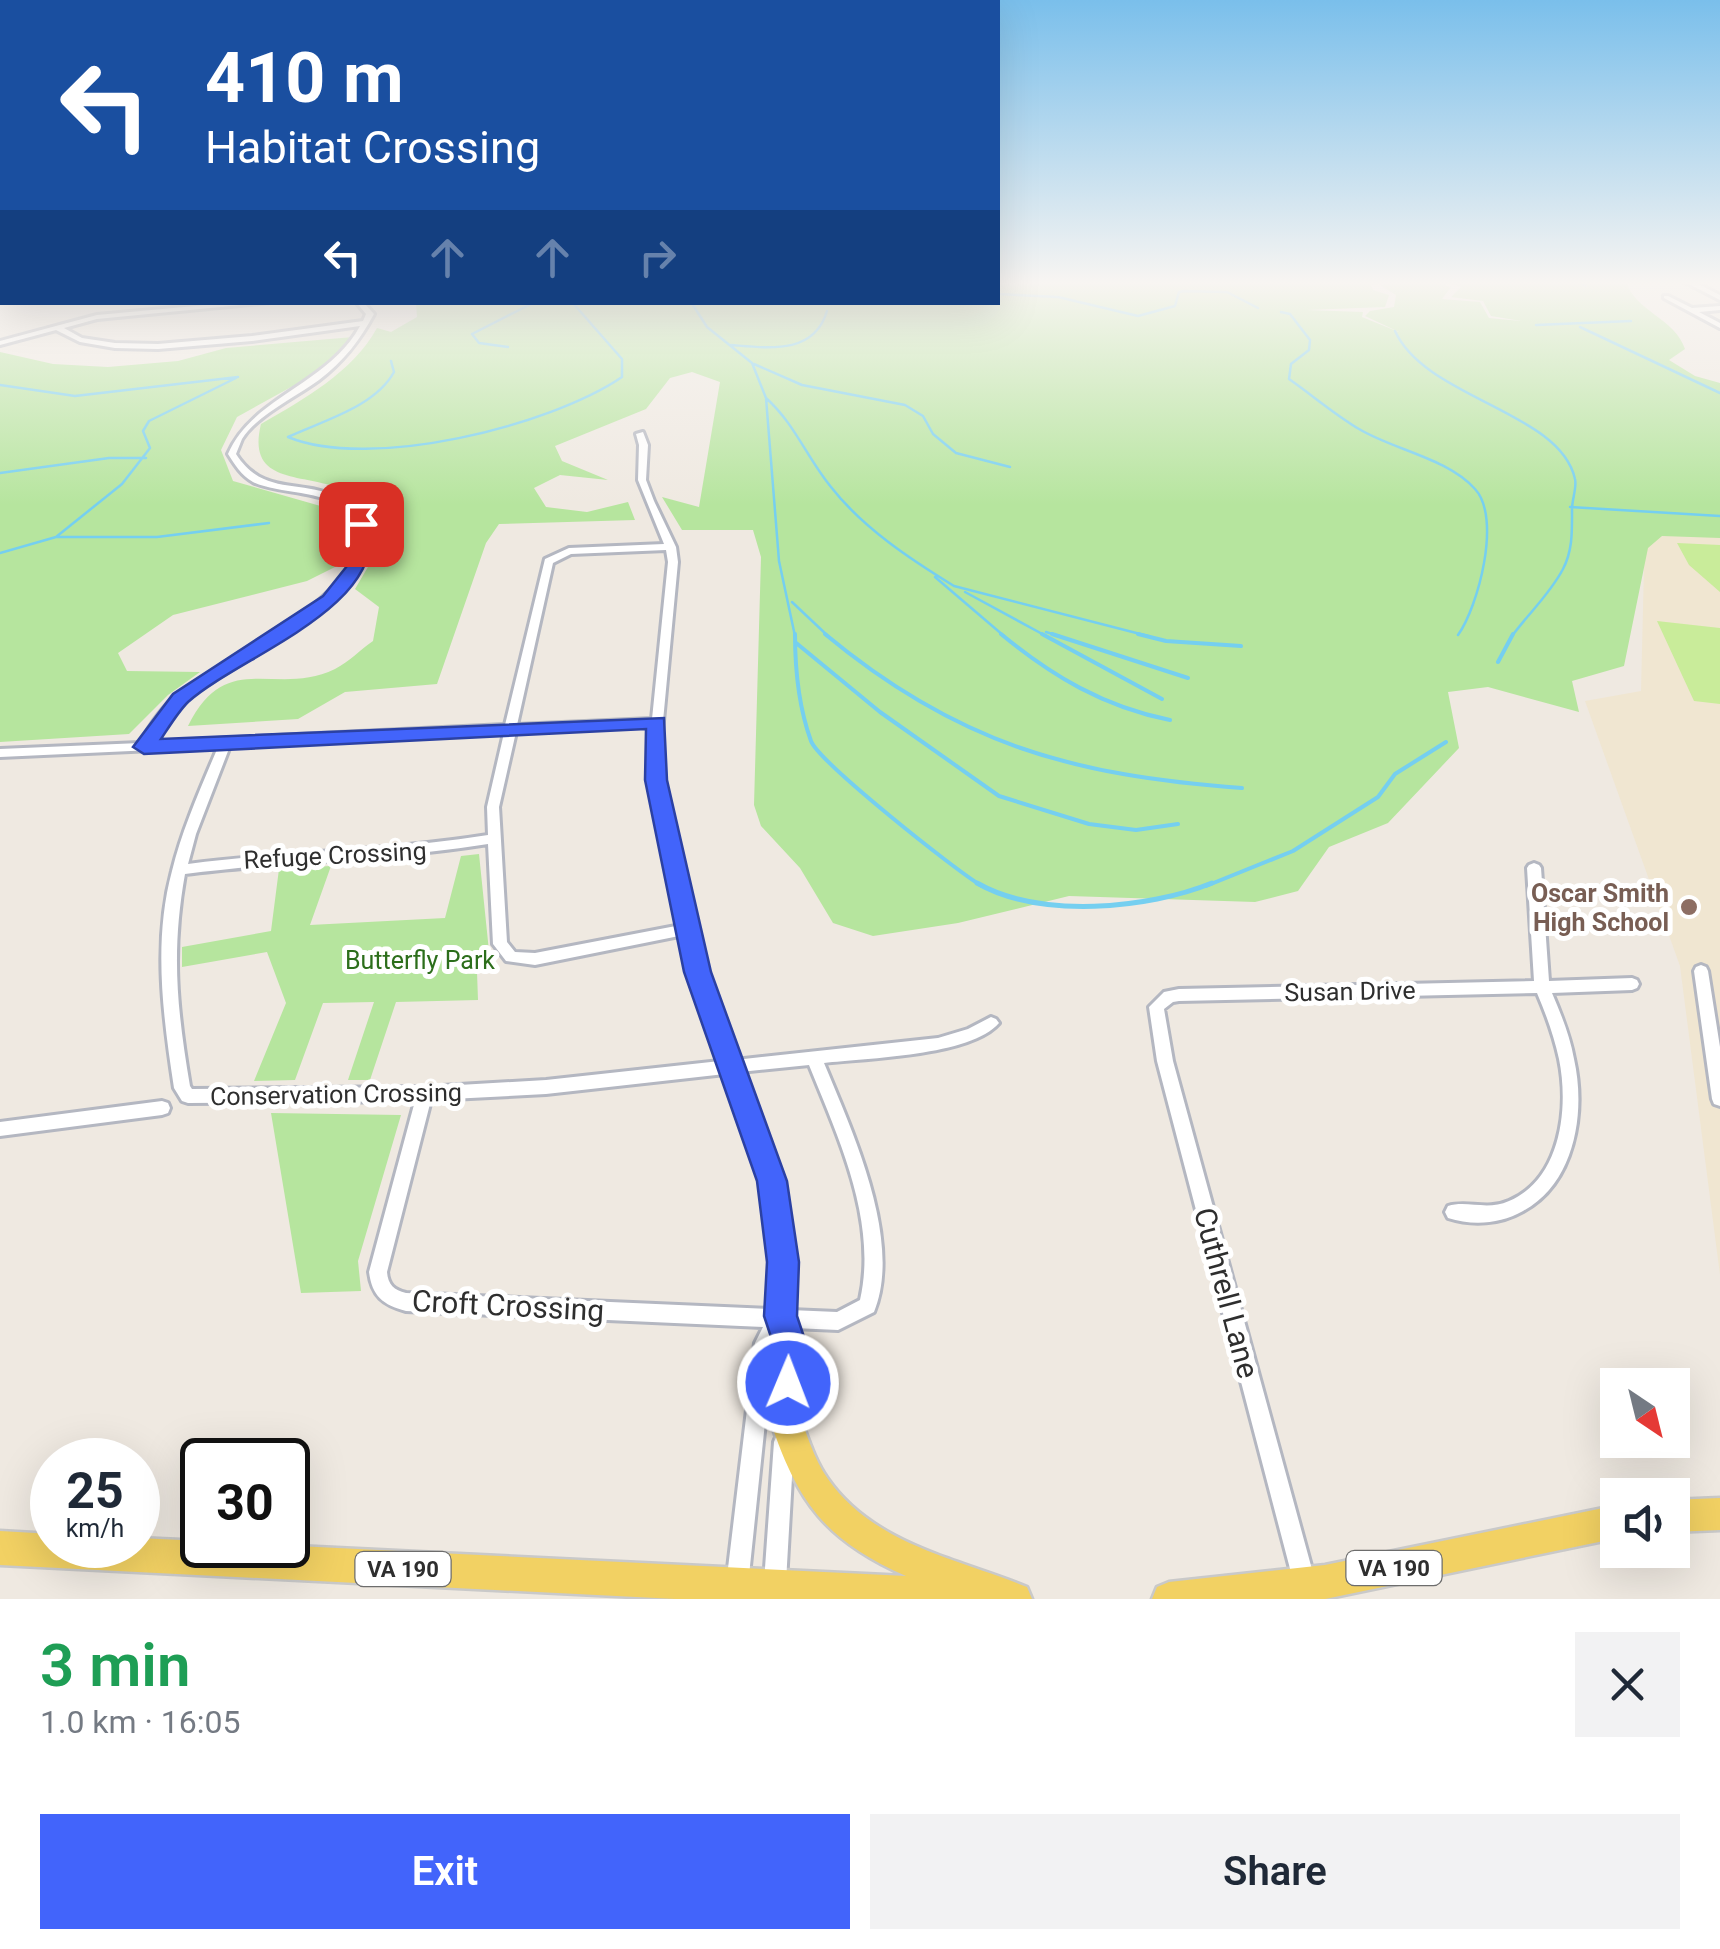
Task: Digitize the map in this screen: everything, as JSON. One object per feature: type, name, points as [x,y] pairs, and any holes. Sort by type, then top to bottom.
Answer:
[{"type":"main road","points":[[786,1420],[794,1452],[811,1485],[830,1512],[855,1534],[918,1566],[1018,1599]]},
{"type":"main road","points":[[1690,1515],[1720,1514]]},
{"type":"main road","name":"VA 190","points":[[1168,1599],[1306,1585],[1600,1525]]},
{"type":"main road","name":"VA 190","points":[[0,1548],[774,1590],[1018,1599]]},
{"type":"street","points":[[144,747],[180,698],[336,592],[363,555],[364,534],[358,518],[325,496],[256,480],[238,466],[233,449],[250,422],[335,367],[343,356]]},
{"type":"street","points":[[640,434],[646,446],[642,480],[671,548],[656,780],[704,1000],[772,1181],[783,1262],[781,1316],[790,1346],[774,1590]]},
{"type":"street","points":[[671,548],[568,551],[552,556],[493,807],[493,839],[500,944],[510,957],[535,959],[687,928]]},
{"type":"street","points":[[0,753],[657,722]]},
{"type":"street","name":"Conservation Crossing","points":[[226,743],[178,870],[165,958],[184,1093],[202,1098],[425,1094],[546,1087],[938,1044],[972,1034],[991,1023]]},
{"type":"street","name":"Refuge Crossing","points":[[178,870],[255,858],[429,851],[493,839]]},
{"type":"street","points":[[1454,1212],[1499,1217],[1525,1205],[1561,1156],[1570,1084],[1563,1042],[1542,987],[1534,868]]},
{"type":"street","points":[[1701,971],[1720,1099]]},
{"type":"street","name":"Susan Drive","points":[[1160,1001],[1180,995],[1632,984]]},
{"type":"street","name":"Cuthrell Lane","points":[[1160,1001],[1154,1015],[1164,1061],[1306,1585]]},
{"type":"street","points":[[781,1316],[838,1321],[857,1316],[868,1306],[873,1294],[865,1198],[814,1058]]},
{"type":"street","name":"Croft Crossing","points":[[425,1094],[378,1272],[381,1288],[390,1298],[406,1302],[781,1316]]},
{"type":"street","points":[[0,1128],[162,1108]]},
{"type":"street","points":[[736,1588],[764,1343],[781,1316]]},
{"type":"shaded area","name":"Oscar Smith High School","points":[[1645,526],[1720,532],[1720,1275],[1680,966],[1585,701],[1641,691]]},
{"type":"green space","points":[[0,356],[108,367],[198,356],[338,356],[331,365],[237,417],[221,450],[233,481],[331,509],[348,527],[339,565],[307,581],[173,615],[118,653],[127,671],[200,672],[168,695],[129,734],[0,742]]},
{"type":"green space","points":[[1675,356],[1669,360],[1695,376],[1720,383],[1720,538],[1662,536],[1648,548],[1624,666],[1572,681],[1579,712],[1488,687],[1448,692],[1459,748],[1388,823],[1329,847],[1298,891],[1255,902],[1069,896],[958,923],[873,936],[833,923],[800,868],[761,826],[754,805],[761,557],[753,530],[682,530],[662,497],[699,507],[720,382],[692,372],[670,378],[646,409],[555,446],[562,461],[608,480],[560,475],[534,488],[546,507],[587,512],[628,502],[635,520],[499,524],[486,543],[437,684],[345,692],[298,719],[188,726],[203,702],[219,688],[236,681],[313,677],[340,666],[373,641],[379,607],[355,589],[382,543],[374,520],[346,492],[271,469],[262,459],[259,445],[261,424],[310,394],[355,358]]},
{"type":"green space","points":[[1677,543],[1720,545],[1720,592],[1689,565]]},
{"type":"green space","points":[[1657,621],[1720,628],[1720,704],[1694,701]]},
{"type":"green space","name":"Butterfly Park","points":[[479,854],[490,961],[477,972],[478,1000],[396,1002],[370,1080],[348,1080],[374,1002],[323,1003],[295,1080],[254,1081],[286,1003],[267,952],[182,967],[182,947],[271,931],[279,869],[331,866],[310,925],[445,918],[461,856]]},
{"type":"green space","points":[[271,1113],[401,1115],[358,1261],[361,1291],[301,1293]]},
{"type":"waterway","points":[[391,361],[394,372],[374,395],[347,412],[288,437],[323,446],[365,449],[459,438],[551,412],[590,395],[622,377],[619,356]]},
{"type":"waterway","points":[[743,356],[752,363],[766,398]]},
{"type":"waterway","points":[[1302,356],[1291,364],[1289,379],[1359,429],[1463,478],[1483,502],[1487,520],[1484,562],[1473,604],[1458,635]]},
{"type":"waterway","points":[[1413,356],[1434,373],[1545,437],[1564,456],[1575,479],[1572,507]]},
{"type":"waterway","points":[[1641,356],[1720,393]]},
{"type":"waterway","points":[[754,364],[802,385],[905,405],[923,416],[933,434],[956,453],[1010,467]]},
{"type":"waterway","points":[[0,385],[75,396],[238,377],[149,421],[143,431],[150,448],[142,458]]},
{"type":"waterway","points":[[766,398],[844,502],[888,542],[937,576],[954,586],[1148,636]]},
{"type":"waterway","points":[[766,398],[779,561],[795,636]]},
{"type":"waterway","points":[[0,473],[109,458],[142,458]]},
{"type":"waterway","points":[[56,537],[122,484],[142,458]]},
{"type":"waterway","points":[[1512,636],[1552,587],[1566,562],[1572,507]]},
{"type":"waterway","points":[[1572,507],[1720,516]]},
{"type":"waterway","points":[[56,537],[157,537],[269,523]]},
{"type":"waterway","points":[[0,553],[56,537]]},
{"type":"waterway","points":[[935,577],[1004,636]]},
{"type":"waterway","points":[[965,592],[1046,636]]},
{"type":"waterway","points":[[792,602],[828,636]]},
{"type":"waterway","points":[[1046,632],[1059,636]]},
{"type":"waterway","points":[[795,634],[795,642]]},
{"type":"waterway","points":[[825,634],[922,703],[1020,748],[1125,774],[1242,788]]},
{"type":"waterway","points":[[1001,634],[1080,688],[1123,707],[1170,720]]},
{"type":"waterway","points":[[1042,634],[1162,699]]},
{"type":"waterway","points":[[1052,634],[1188,678]]},
{"type":"waterway","points":[[1138,634],[1166,641],[1241,646]]},
{"type":"waterway","points":[[1498,662],[1513,634]]},
{"type":"waterway","points":[[795,642],[880,712],[999,796],[1089,824],[1136,830],[1178,824]]},
{"type":"waterway","points":[[795,642],[803,715],[811,741],[820,753],[890,816],[979,884]]},
{"type":"waterway","points":[[1206,886],[1293,851],[1378,797],[1395,774],[1446,742]]},
{"type":"waterway","points":[[979,884],[1031,902],[1094,906],[1157,899],[1212,883]]},
{"type":"place","name":"Oscar Smith High School","points":[[1689,907]]},
{"type":"route","points":[[361,524],[363,555],[330,600],[180,698],[160,720],[144,747],[657,722],[656,780],[704,1000],[772,1181],[783,1262],[781,1316],[788,1326],[790,1346],[788,1383]]}]
